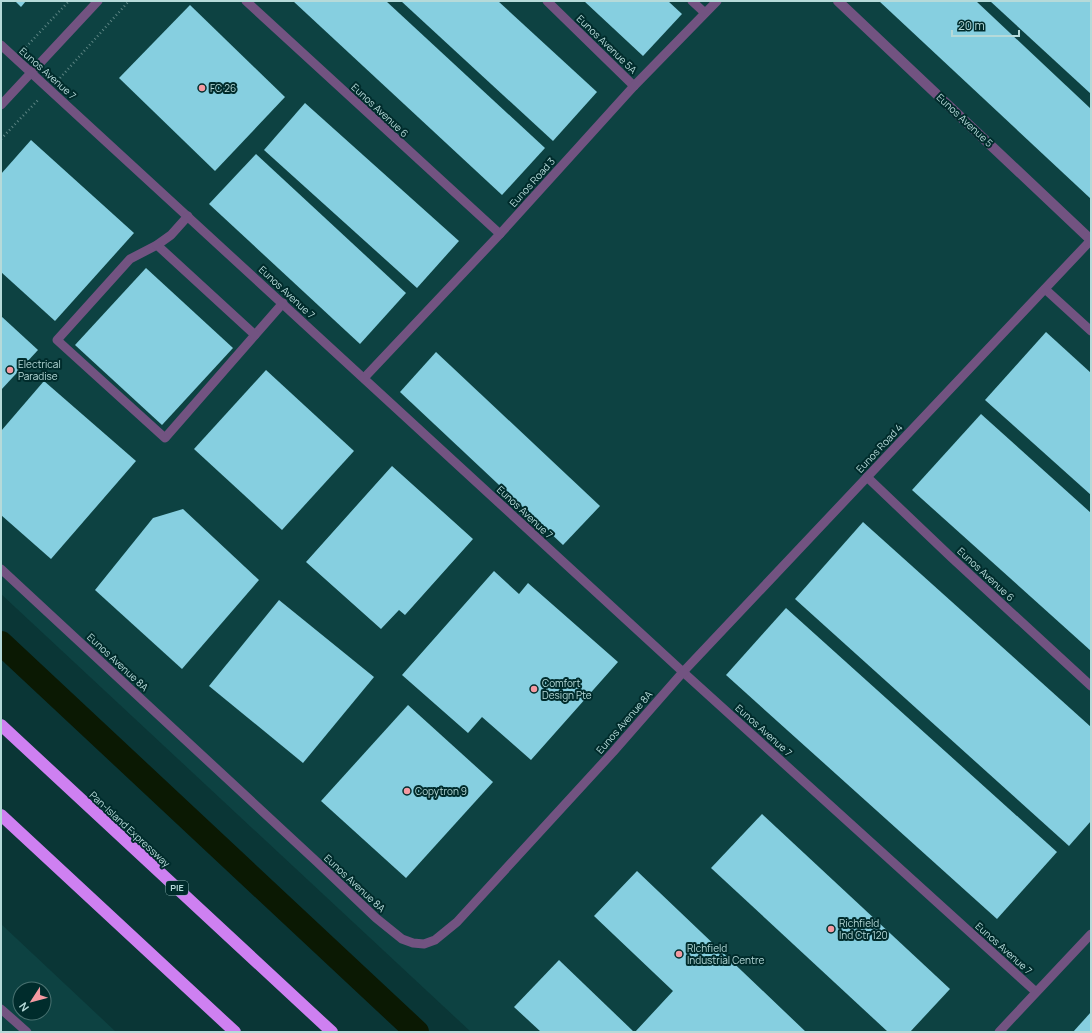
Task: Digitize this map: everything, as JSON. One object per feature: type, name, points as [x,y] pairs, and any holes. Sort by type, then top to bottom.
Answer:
[{"type":"highway","name":"Pan-Island Expressway","points":[[1,725],[332,1032]]},
{"type":"highway","points":[[1,815],[235,1032]]},
{"type":"street","name":"Eunos Avenue 5","points":[[838,1],[1091,240]]},
{"type":"lane","points":[[1,105],[98,1]]},
{"type":"lane","name":"Eunos Avenue 6","points":[[246,1],[500,234]]},
{"type":"lane","name":"Eunos Avenue 5A","points":[[547,1],[634,86]]},
{"type":"lane","points":[[692,1],[705,13]]},
{"type":"lane","name":"Eunos Road 3","points":[[364,378],[500,234],[634,86],[717,1]]},
{"type":"lane","name":"Eunos Avenue 7","points":[[1,45],[283,303],[682,672],[1036,992]]},
{"type":"lane","points":[[188,216],[171,235],[157,245],[130,259],[57,340],[165,438],[283,303]]},
{"type":"lane","name":"Eunos Road 4","points":[[682,672],[1091,240]]},
{"type":"lane","points":[[157,245],[255,335]]},
{"type":"lane","points":[[1045,289],[1091,330]]},
{"type":"lane","name":"Eunos Avenue 6","points":[[866,477],[1091,686]]},
{"type":"lane","name":"Eunos Avenue 8A","points":[[1,569],[376,918],[402,939],[413,943],[424,944],[435,940],[457,922],[608,758],[682,672]]},
{"type":"lane","points":[[999,1032],[1091,934]]},
{"type":"lane","points":[[1,1009],[27,1032]]},
{"type":"path","points":[[21,53],[69,1]]},
{"type":"path","points":[[60,78],[129,1]]},
{"type":"path","points":[[1,139],[39,100]]},
{"type":"shaded area","points":[[1,1],[1091,1],[1091,1032],[471,1032],[1,594]]},
{"type":"shaded area","points":[[1,924],[116,1032],[1,1032]]},
{"type":"building","points":[[15,1],[26,1],[21,7]]},
{"type":"building","points":[[293,1],[386,1],[545,148],[502,195]]},
{"type":"building","points":[[401,1],[498,1],[597,92],[553,141]]},
{"type":"building","points":[[584,1],[668,1],[682,14],[643,56]]},
{"type":"building","points":[[879,1],[976,1],[1091,109],[1091,199]]},
{"type":"building","points":[[990,1],[1089,1],[1091,3],[1091,94]]},
{"type":"building","name":"FC 26","points":[[190,5],[285,97],[215,171],[119,78]]},
{"type":"building","points":[[305,103],[459,241],[417,288],[264,150]]},
{"type":"building","points":[[31,140],[134,233],[55,321],[1,272],[1,174]]},
{"type":"building","points":[[256,154],[406,293],[360,344],[209,204]]},
{"type":"building","points":[[146,268],[233,348],[162,425],[75,345]]},
{"type":"building","name":"Electrical Paradise","points":[[1,316],[38,350],[1,390]]},
{"type":"building","points":[[1046,332],[1091,373],[1091,495],[985,400]]},
{"type":"building","points":[[436,352],[600,506],[563,545],[400,392]]},
{"type":"building","points":[[266,370],[354,451],[282,530],[194,449]]},
{"type":"building","points":[[44,381],[136,461],[51,559],[1,515],[1,431]]},
{"type":"building","points":[[981,414],[1091,513],[1091,651],[912,490]]},
{"type":"building","points":[[392,466],[473,539],[405,615],[399,610],[381,629],[306,562]]},
{"type":"building","points":[[183,509],[259,580],[182,669],[95,590],[153,518]]},
{"type":"building","points":[[863,522],[1091,727],[1091,821],[1069,846],[795,599]]},
{"type":"building","points":[[494,571],[519,594],[528,583],[618,662],[531,760],[482,717],[468,733],[402,675]]},
{"type":"building","points":[[279,600],[374,677],[303,763],[209,686]]},
{"type":"building","points":[[786,608],[1057,852],[997,919],[726,675]]},
{"type":"building","name":"Copytron 9","points":[[408,705],[493,782],[406,878],[321,801]]},
{"type":"building","name":"Richfield Ind Ctr 120","points":[[762,814],[950,989],[910,1032],[888,1032],[711,868]]},
{"type":"building","name":"RIchfield Industrial Centre","points":[[637,871],[806,1032],[635,1032],[673,991],[594,916]]},
{"type":"building","points":[[559,960],[634,1032],[541,1032],[514,1007]]},
{"type":"building","points":[[1091,1012],[1091,1032],[1073,1032]]},
{"type":"waterway","points":[[1,643],[417,1032]]},
{"type":"place","name":"FC 26","points":[[202,88]]},
{"type":"place","name":"Electrical Paradise","points":[[10,370]]},
{"type":"place","name":"Comfort Design Pte","points":[[534,689]]},
{"type":"place","name":"Copytron 9","points":[[407,791]]},
{"type":"place","name":"Richfield Ind Ctr 120","points":[[831,929]]},
{"type":"place","name":"RIchfield Industrial Centre","points":[[679,954]]}]
